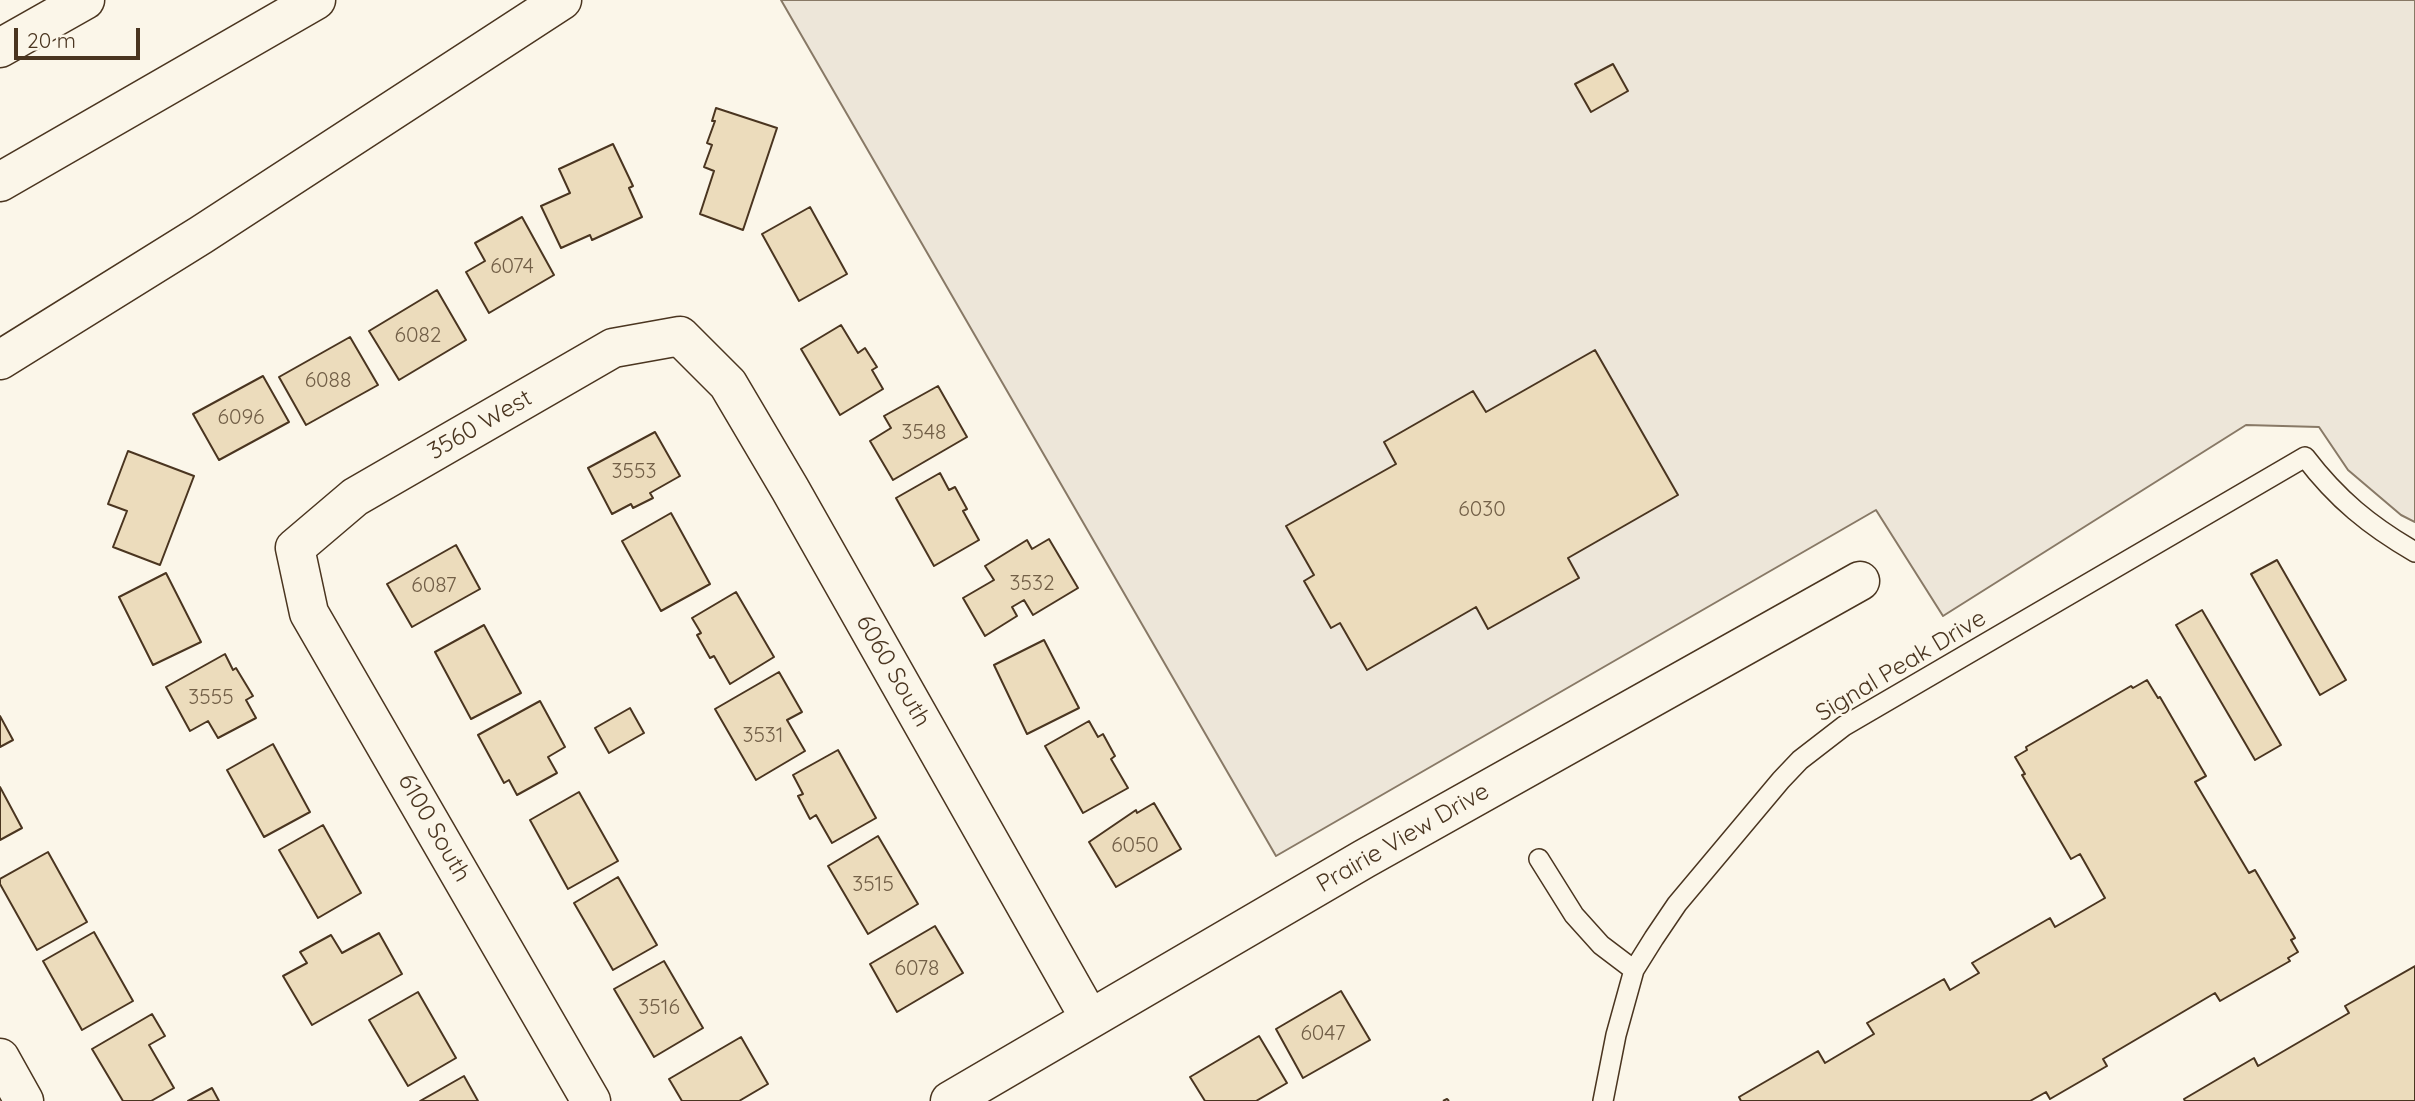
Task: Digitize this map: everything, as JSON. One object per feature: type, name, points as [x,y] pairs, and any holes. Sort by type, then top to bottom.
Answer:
[{"type":"main road","points":[[0,48],[85,0]]},
{"type":"main road","points":[[0,182],[316,0]]},
{"type":"main road","points":[[0,360],[201,235],[562,0]]},
{"type":"main road","name":"3560 West","points":[[295,548],[355,497],[613,348],[680,336]]},
{"type":"main road","name":"6060 South","points":[[680,336],[728,384],[1090,1019]]},
{"type":"main road","name":"6100 South","points":[[295,548],[309,613],[591,1101]]},
{"type":"main road","name":"Prairie View Drive","points":[[950,1101],[1364,859],[1860,581]]},
{"type":"main road","points":[[0,1058],[24,1101]]},
{"type":"lane","name":"Signal Peak Drive","points":[[1603,1101],[1616,1035],[1634,970],[1677,904],[1781,780],[1822,742],[1863,713],[2305,457],[2323,480],[2368,523],[2415,552]]},
{"type":"lane","points":[[1539,859],[1574,915],[1601,945],[1634,970]]},
{"type":"shaded area","points":[[781,0],[2415,0],[2415,522],[2401,515],[2348,470],[2319,427],[2246,425],[1943,616],[1876,510],[1276,856]]},
{"type":"building","points":[[1613,64],[1628,91],[1591,112],[1575,84]]},
{"type":"building","points":[[716,108],[777,128],[743,230],[700,214],[714,171],[704,167],[712,145],[707,143],[715,121],[712,121]]},
{"type":"building","points":[[613,144],[633,186],[629,188],[642,217],[592,240],[590,235],[561,248],[541,206],[570,193],[559,169]]},
{"type":"building","points":[[810,207],[847,274],[799,301],[762,234]]},
{"type":"building","points":[[522,217],[554,275],[489,313],[466,272],[485,261],[475,243]]},
{"type":"building","points":[[437,290],[466,340],[399,380],[369,331]]},
{"type":"building","points":[[841,325],[858,353],[865,348],[877,367],[872,370],[883,389],[840,415],[801,349]]},
{"type":"building","points":[[350,337],[378,385],[306,425],[279,377]]},
{"type":"building","points":[[1595,350],[1678,495],[1568,558],[1579,578],[1488,629],[1476,607],[1367,670],[1340,623],[1331,628],[1304,581],[1314,575],[1286,526],[1396,464],[1384,442],[1473,391],[1486,412]]},
{"type":"building","points":[[263,376],[289,422],[219,460],[193,414]]},
{"type":"building","points":[[938,386],[967,437],[893,480],[870,441],[891,428],[884,416]]},
{"type":"building","points":[[655,432],[680,476],[650,493],[653,498],[633,508],[631,504],[612,514],[588,468]]},
{"type":"building","points":[[128,451],[194,476],[160,565],[113,547],[127,511],[108,504]]},
{"type":"building","points":[[940,473],[949,490],[955,487],[967,509],[963,511],[979,540],[934,566],[896,498]]},
{"type":"building","points":[[671,513],[710,584],[661,611],[622,541]]},
{"type":"building","points":[[1049,539],[1078,588],[1033,615],[1024,600],[1012,607],[1017,616],[985,636],[963,598],[994,580],[985,566],[1027,540],[1032,549]]},
{"type":"building","points":[[456,545],[480,589],[412,627],[387,584]]},
{"type":"building","points":[[2277,560],[2346,680],[2320,695],[2251,574]]},
{"type":"building","points":[[166,573],[201,642],[153,665],[119,597]]},
{"type":"building","points":[[736,592],[774,657],[730,684],[714,656],[710,658],[697,635],[701,633],[692,618]]},
{"type":"building","points":[[2202,610],[2281,745],[2255,760],[2176,625]]},
{"type":"building","points":[[484,625],[521,693],[471,719],[435,652]]},
{"type":"building","points":[[1044,640],[1079,708],[1027,734],[994,665]]},
{"type":"building","points":[[225,654],[233,670],[236,668],[253,696],[246,700],[256,718],[218,738],[208,721],[190,731],[166,687]]},
{"type":"building","points":[[779,672],[802,712],[787,720],[805,751],[756,780],[715,709]]},
{"type":"building","points":[[2147,680],[2158,698],[2160,697],[2206,776],[2195,782],[2249,873],[2255,870],[2295,938],[2291,940],[2298,952],[2288,958],[2290,961],[2220,1001],[2215,993],[2103,1059],[2107,1066],[2050,1099],[2046,1092],[2030,1101],[1741,1101],[1739,1097],[1818,1051],[1825,1063],[1874,1034],[1867,1023],[1944,979],[1950,990],[1979,973],[1972,963],[2050,918],[2055,927],[2105,898],[2080,854],[2071,859],[2022,775],[2025,774],[2015,757],[2027,750],[2026,747],[2131,686],[2133,688]]},
{"type":"building","points":[[540,701],[565,747],[548,757],[557,773],[517,795],[509,780],[504,783],[478,735]]},
{"type":"building","points":[[630,708],[644,733],[609,753],[595,728]]},
{"type":"building","points":[[0,716],[13,740],[0,747]]},
{"type":"building","points":[[1089,721],[1098,737],[1103,734],[1115,756],[1111,759],[1128,788],[1083,813],[1045,746]]},
{"type":"building","points":[[273,744],[310,812],[264,837],[227,770]]},
{"type":"building","points":[[838,750],[876,818],[832,843],[816,815],[810,819],[798,796],[803,794],[793,775]]},
{"type":"building","points":[[0,787],[22,828],[0,840]]},
{"type":"building","points":[[579,792],[618,861],[568,889],[530,820]]},
{"type":"building","points":[[1154,803],[1181,849],[1116,887],[1089,842],[1136,810],[1137,813]]},
{"type":"building","points":[[323,825],[361,893],[318,918],[279,850]]},
{"type":"building","points":[[878,836],[918,904],[868,934],[828,866]]},
{"type":"building","points":[[48,852],[87,922],[37,950],[0,884],[0,879]]},
{"type":"building","points":[[618,877],[657,945],[613,970],[574,903]]},
{"type":"building","points":[[935,926],[963,973],[897,1012],[870,964]]},
{"type":"building","points":[[94,932],[133,1001],[82,1030],[43,961]]},
{"type":"building","points":[[379,933],[402,974],[312,1025],[283,976],[307,963],[300,952],[331,935],[342,953]]},
{"type":"building","points":[[664,961],[703,1028],[654,1057],[614,989]]},
{"type":"building","points":[[2415,966],[2415,1101],[2185,1101],[2184,1099],[2254,1058],[2258,1066],[2349,1013],[2345,1006]]},
{"type":"building","points":[[1341,991],[1370,1040],[1303,1078],[1276,1029]]},
{"type":"building","points":[[418,992],[456,1058],[408,1086],[369,1020]]},
{"type":"building","points":[[152,1014],[165,1036],[149,1045],[174,1088],[151,1101],[123,1101],[92,1049]]},
{"type":"building","points":[[1259,1036],[1287,1083],[1256,1101],[1205,1101],[1190,1077]]},
{"type":"building","points":[[741,1037],[768,1084],[739,1101],[682,1101],[669,1079]]},
{"type":"building","points":[[464,1076],[478,1101],[420,1101]]},
{"type":"building","points":[[212,1088],[219,1101],[188,1101]]},
{"type":"fence","points":[[1443,1101],[1449,1101]]}]
